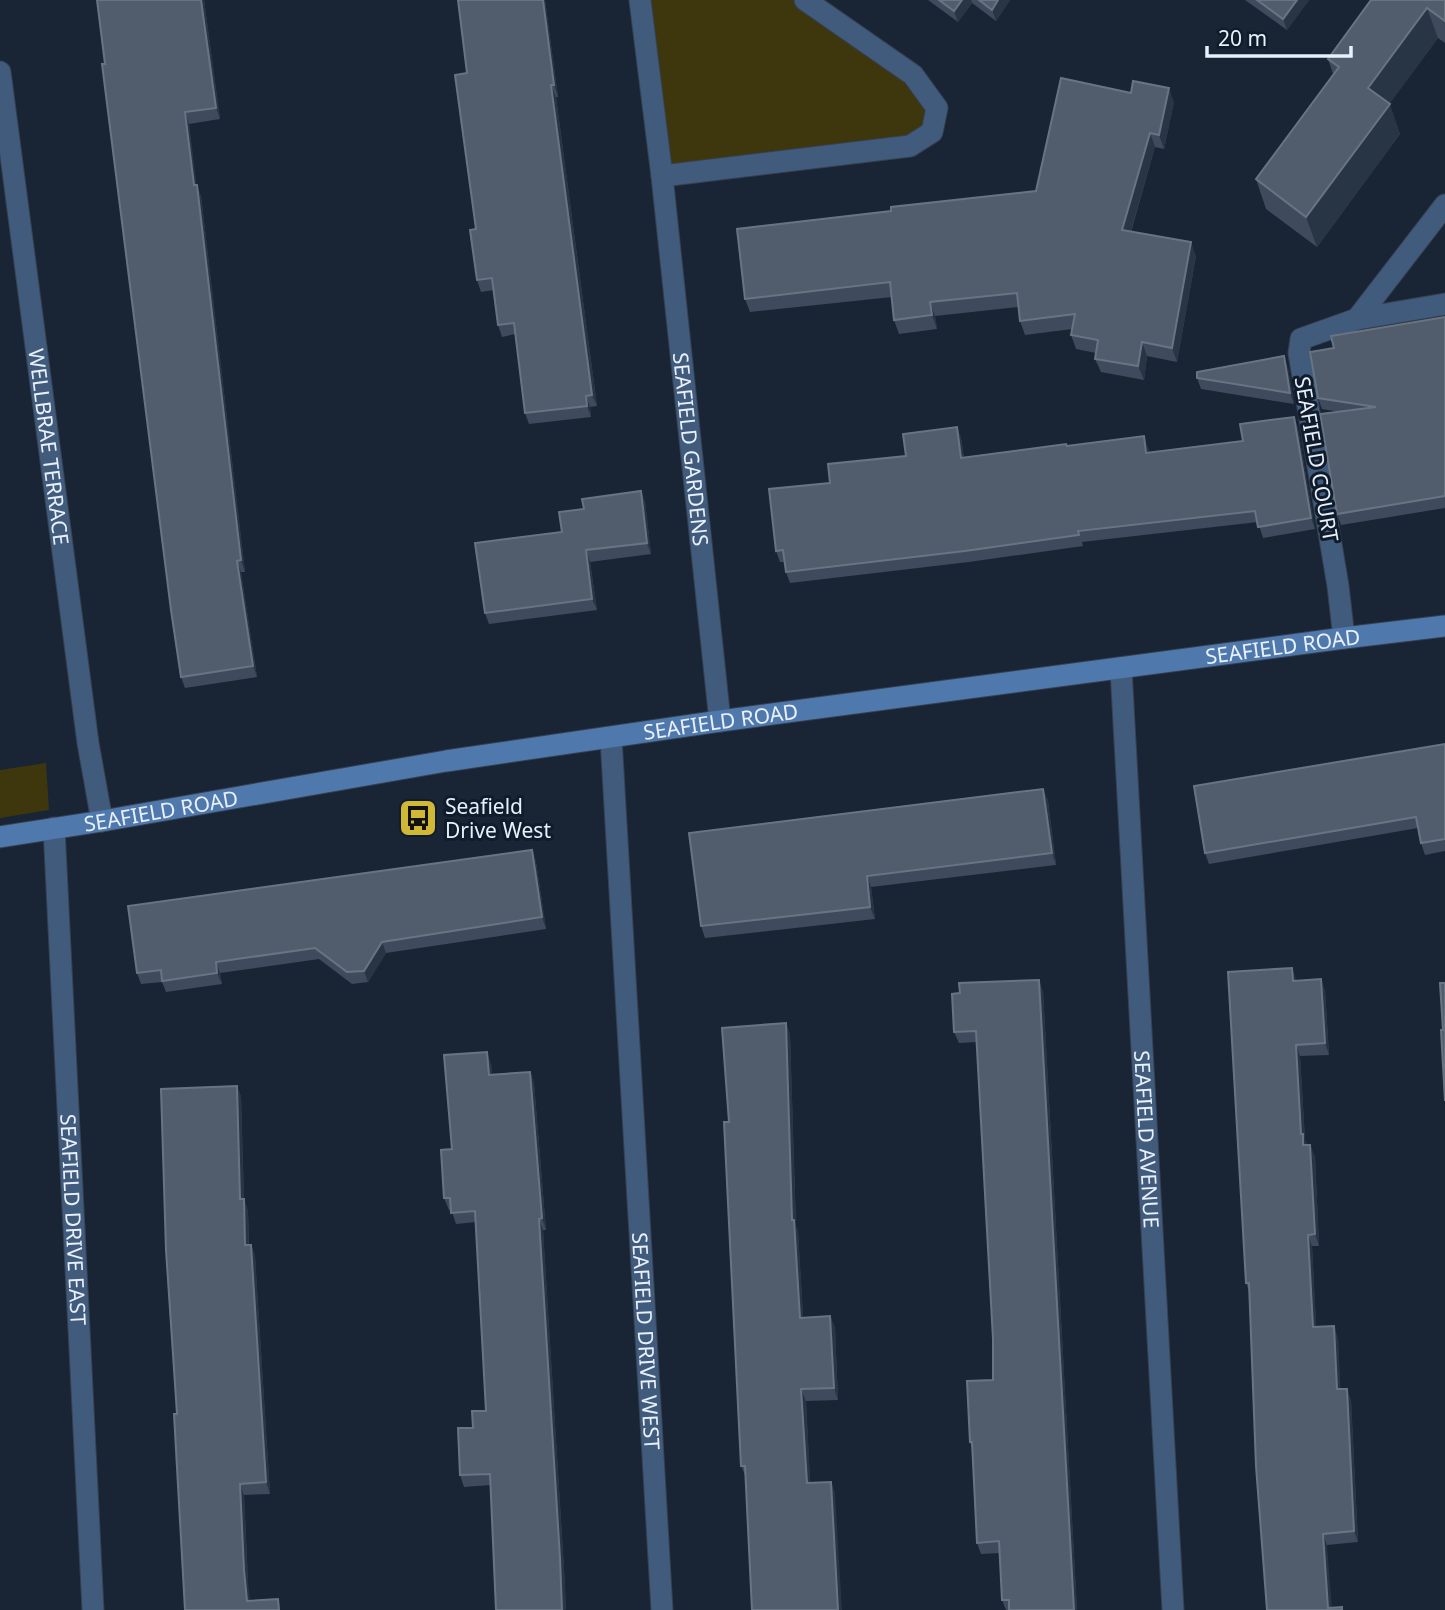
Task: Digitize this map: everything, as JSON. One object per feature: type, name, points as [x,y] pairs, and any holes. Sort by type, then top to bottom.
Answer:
[{"type":"street","name":"SEAFIELD GARDENS","points":[[640,0],[662,176],[720,721]]},
{"type":"street","points":[[662,176],[911,146],[932,132],[937,108],[913,75],[805,0]]},
{"type":"street","name":"WELLBRAE TERRACE","points":[[0,72],[88,743],[102,821]]},
{"type":"street","points":[[1357,319],[1445,205]]},
{"type":"street","name":"SEAFIELD COURT","points":[[1344,638],[1338,586],[1299,353],[1301,339],[1357,319],[1445,303]]},
{"type":"street","name":"SEAFIELD ROAD","points":[[0,837],[446,761],[720,721],[1445,626]]},
{"type":"street","name":"SEAFIELD AVENUE","points":[[1121,668],[1174,1610]]},
{"type":"street","name":"SEAFIELD DRIVE WEST","points":[[611,738],[662,1610]]},
{"type":"street","name":"SEAFIELD DRIVE EAST","points":[[54,828],[93,1610]]},
{"type":"shaded area","points":[[640,0],[805,0],[937,108],[932,132],[662,176]]},
{"type":"shaded area","points":[[46,763],[49,810],[0,818],[0,770]]},
{"type":"building","points":[[97,0],[201,0],[216,108],[185,112],[194,185],[197,185],[241,560],[237,561],[253,666],[181,677],[102,64],[105,64]]},
{"type":"building","points":[[458,0],[543,0],[554,85],[551,85],[592,395],[586,396],[587,406],[525,413],[514,323],[498,325],[492,278],[477,280],[470,230],[476,229],[455,75],[467,73]]},
{"type":"building","points":[[939,0],[962,0],[954,11]]},
{"type":"building","points":[[979,0],[998,0],[992,10]]},
{"type":"building","points":[[1257,0],[1297,0],[1283,19]]},
{"type":"building","points":[[1371,0],[1445,0],[1445,21],[1427,8],[1368,88],[1390,104],[1306,217],[1256,179],[1339,67],[1328,59]]},
{"type":"building","points":[[1061,78],[1131,93],[1133,81],[1169,88],[1159,135],[1150,133],[1122,230],[1191,242],[1172,348],[1142,342],[1138,366],[1095,359],[1098,340],[1071,335],[1075,314],[1020,321],[1017,293],[930,302],[932,315],[894,320],[890,282],[745,299],[737,229],[891,211],[891,207],[1036,191]]},
{"type":"building","points":[[1445,317],[1445,496],[1337,514],[1320,414],[1376,407],[1318,398],[1310,352],[1334,348],[1331,336]]},
{"type":"building","points":[[1284,356],[1290,393],[1197,378],[1197,372]]},
{"type":"building","points":[[1294,417],[1311,518],[1258,527],[1255,511],[1078,531],[1079,535],[786,572],[783,550],[776,551],[769,489],[830,483],[828,464],[906,456],[903,434],[957,427],[961,458],[1144,436],[1146,453],[1243,441],[1240,424]]},
{"type":"building","points":[[641,491],[647,543],[586,550],[592,599],[485,613],[475,543],[562,532],[559,512],[584,509],[582,499]]},
{"type":"building","points":[[1445,744],[1445,839],[1421,843],[1416,817],[1205,853],[1194,786]]},
{"type":"building","points":[[1043,789],[1052,853],[867,876],[870,907],[701,926],[689,833]]},
{"type":"building","points":[[532,850],[542,917],[382,942],[364,971],[347,972],[315,948],[216,962],[217,973],[162,981],[161,970],[137,973],[128,906]]},
{"type":"building","points":[[1292,968],[1293,981],[1321,979],[1325,1043],[1296,1045],[1301,1134],[1303,1145],[1310,1145],[1315,1234],[1308,1235],[1313,1327],[1334,1326],[1337,1389],[1347,1389],[1354,1531],[1323,1534],[1328,1608],[1342,1607],[1342,1610],[1267,1610],[1256,1466],[1249,1283],[1246,1283],[1228,972]]},
{"type":"building","points":[[1039,980],[1074,1610],[1009,1610],[1009,1600],[1002,1600],[999,1541],[977,1543],[970,1442],[967,1381],[993,1380],[993,1339],[976,1031],[954,1032],[952,994],[960,993],[959,983]]},
{"type":"building","points":[[1440,983],[1445,983],[1445,1101],[1443,1030]]},
{"type":"building","points":[[786,1023],[792,1220],[800,1318],[830,1316],[834,1388],[801,1389],[807,1483],[831,1482],[838,1610],[752,1610],[745,1466],[741,1466],[724,1122],[729,1122],[722,1028]]},
{"type":"building","points":[[487,1052],[489,1075],[530,1072],[542,1218],[539,1219],[562,1610],[496,1610],[490,1474],[460,1475],[458,1428],[473,1428],[472,1411],[486,1411],[475,1211],[451,1213],[450,1198],[444,1198],[441,1150],[452,1149],[444,1055]]},
{"type":"building","points":[[237,1086],[240,1199],[244,1199],[245,1245],[251,1245],[266,1482],[240,1484],[244,1570],[247,1601],[278,1599],[279,1610],[185,1610],[174,1414],[177,1414],[166,1250],[161,1089]]},
{"type":"place","name":"Seafield Drive West","points":[[418,818]]}]
